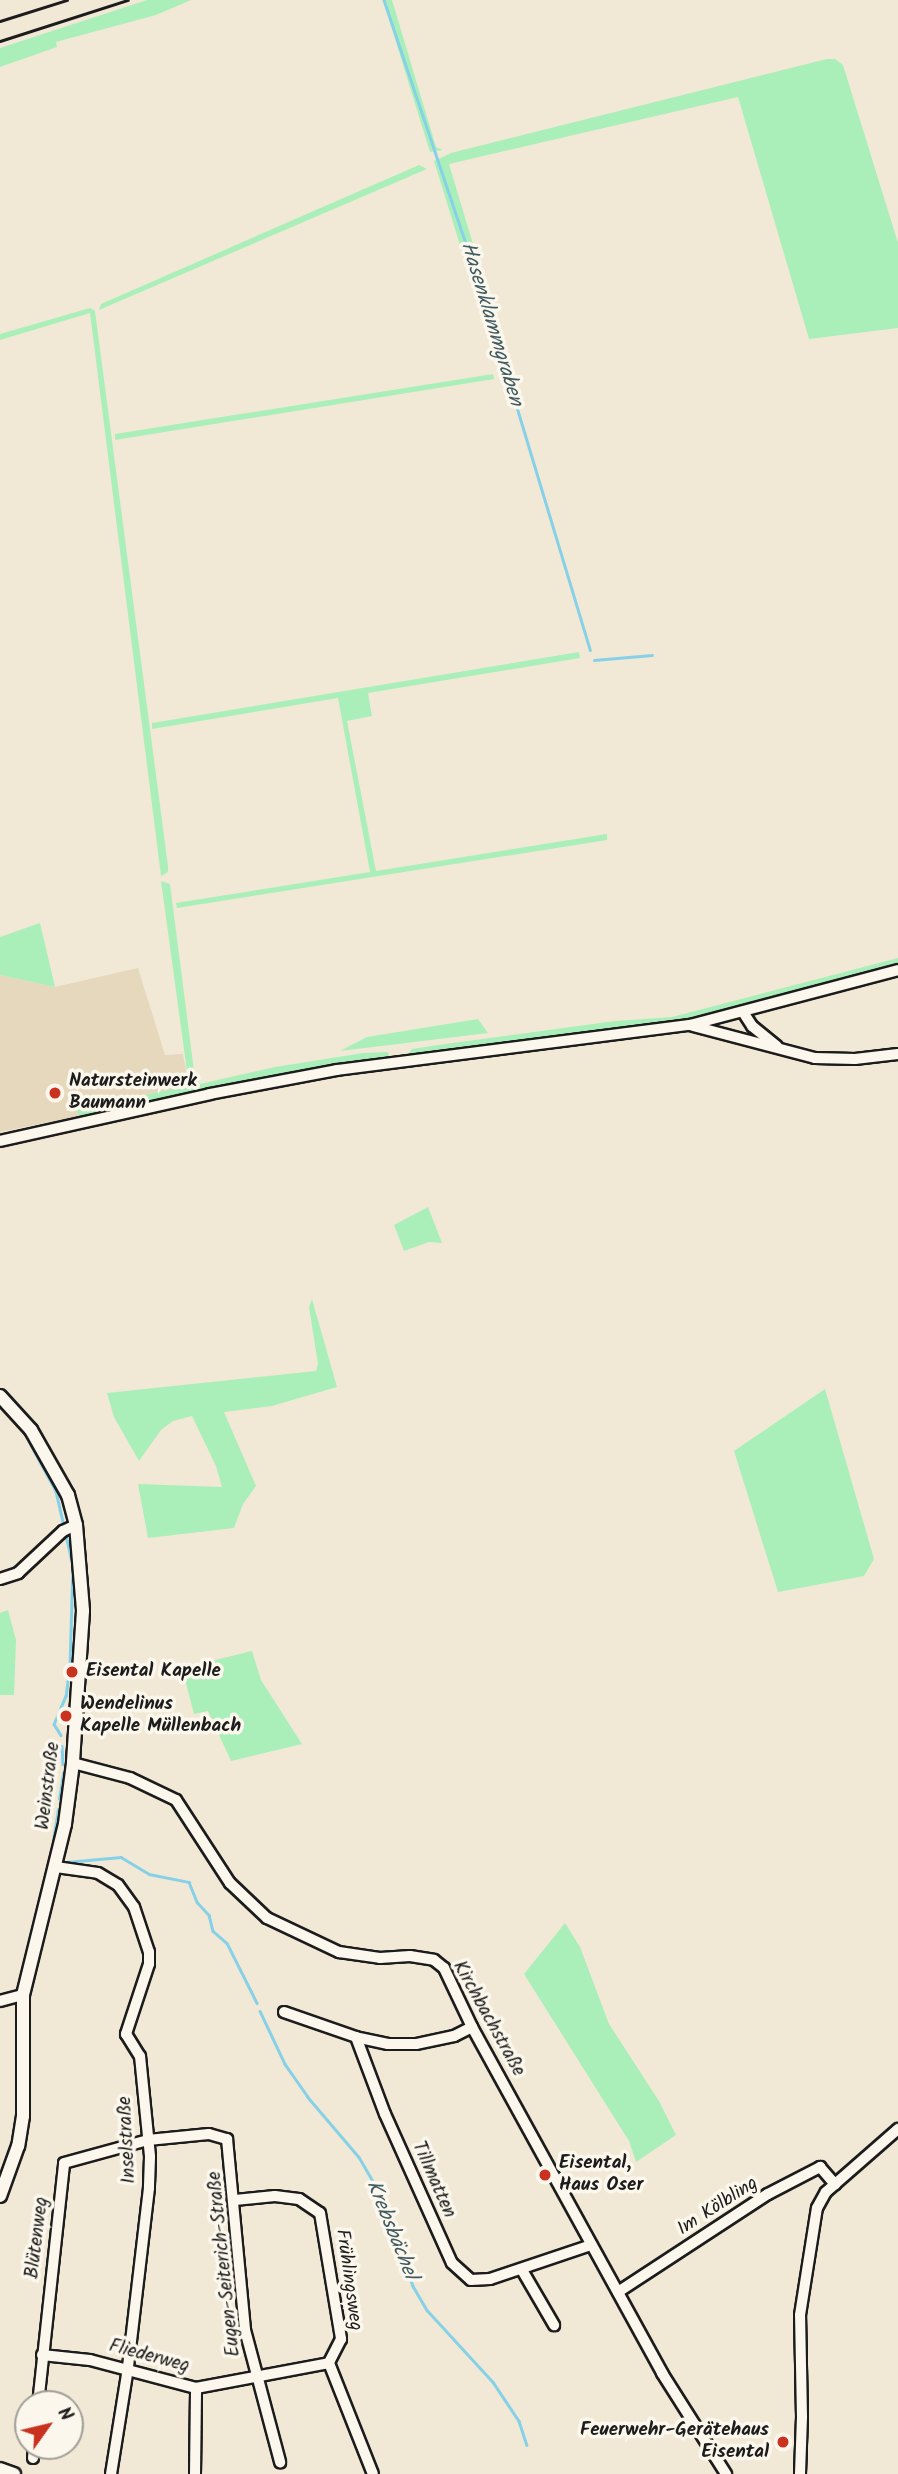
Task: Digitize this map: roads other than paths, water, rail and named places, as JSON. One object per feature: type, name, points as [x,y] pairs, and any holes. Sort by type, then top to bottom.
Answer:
[{"type":"main road","name":"Weinstraße","points":[[0,1396],[31,1430],[58,1475],[70,1527],[83,1611],[73,1763],[56,1867],[23,1995],[23,2116],[18,2146],[0,2196]]},
{"type":"main road","points":[[0,2469],[13,2474]]},
{"type":"street","points":[[0,1141],[276,1081],[398,1062],[690,1025],[898,970]]},
{"type":"street","points":[[743,1012],[752,1026],[780,1048]]},
{"type":"street","points":[[690,1025],[815,1058],[855,1059],[898,1054]]},
{"type":"street","points":[[0,1579],[18,1573],[70,1527]]},
{"type":"street","name":"Kirchbachstraße","points":[[73,1763],[130,1778],[176,1800],[230,1883],[267,1918],[339,1952],[434,1960],[444,1968],[472,2027],[591,2245],[663,2373],[726,2474]]},
{"type":"street","name":"Inselstraße","points":[[56,1867],[98,1873],[118,1885],[134,1906],[149,1952],[149,1964],[126,2034],[140,2056],[148,2140],[149,2188],[128,2368],[111,2474]]},
{"type":"street","points":[[0,2001],[23,1995]]},
{"type":"street","points":[[284,2012],[356,2037],[387,2044],[416,2043],[454,2036],[472,2027]]},
{"type":"street","name":"Tillmatten","points":[[356,2037],[384,2114],[452,2263],[471,2280],[522,2270],[591,2245]]},
{"type":"street","points":[[800,2474],[803,2417],[800,2315],[817,2208],[835,2184],[898,2129]]},
{"type":"street","name":"Eugen-Seiterich-Straße","points":[[148,2140],[209,2134],[227,2139],[246,2330],[280,2462]]},
{"type":"street","name":"Blütenweg","points":[[39,2390],[64,2163],[148,2140]]},
{"type":"street","name":"Im Kölbling","points":[[618,2292],[768,2194],[820,2167],[835,2184]]},
{"type":"street","name":"Frühlingsweg","points":[[235,2200],[275,2196],[299,2199],[320,2213],[341,2339],[329,2363]]},
{"type":"street","points":[[522,2270],[554,2325]]},
{"type":"street","name":"Fliederweg","points":[[42,2355],[90,2360],[128,2368],[197,2388],[329,2363]]},
{"type":"street","points":[[329,2363],[373,2474]]},
{"type":"street","points":[[195,2474],[197,2388]]},
{"type":"waterway","name":"Hasenklammgraben","points":[[384,0],[481,288],[590,650]]},
{"type":"waterway","name":"Hasenklammgraben","points":[[594,660],[652,655]]},
{"type":"waterway","name":"Krebsbächel","points":[[31,1445],[56,1491],[73,1566],[70,1665],[66,1696],[54,1724],[61,1735]]},
{"type":"waterway","name":"Krebsbächel","points":[[62,1746],[63,1764]]},
{"type":"waterway","name":"Krebsbächel","points":[[59,1799],[63,1773]]},
{"type":"waterway","name":"Krebsbächel","points":[[53,1841],[58,1809]]},
{"type":"waterway","name":"Krebsbächel","points":[[66,1862],[121,1857],[149,1874],[189,1882],[197,1902],[209,1915],[213,1931],[227,1943],[257,2003]]},
{"type":"waterway","name":"Krebsbächel","points":[[260,2011],[285,2064],[307,2096],[359,2157],[379,2191],[413,2286],[427,2310],[493,2382],[519,2421],[527,2445]]},
{"type":"railway","points":[[0,21],[67,0]]},
{"type":"railway","points":[[0,41],[128,0]]},
{"type":"place","name":"Natursteinwerk Baumann","points":[[55,1093]]},
{"type":"place","name":"Eisental Kapelle","points":[[72,1672]]},
{"type":"place","name":"Wendelinus Kapelle Müllenbach","points":[[66,1716]]},
{"type":"place","name":"Eisental, Haus Oser","points":[[545,2175]]},
{"type":"place","name":"Feuerwehr-Gerätehaus Eisental","points":[[783,2442]]}]
